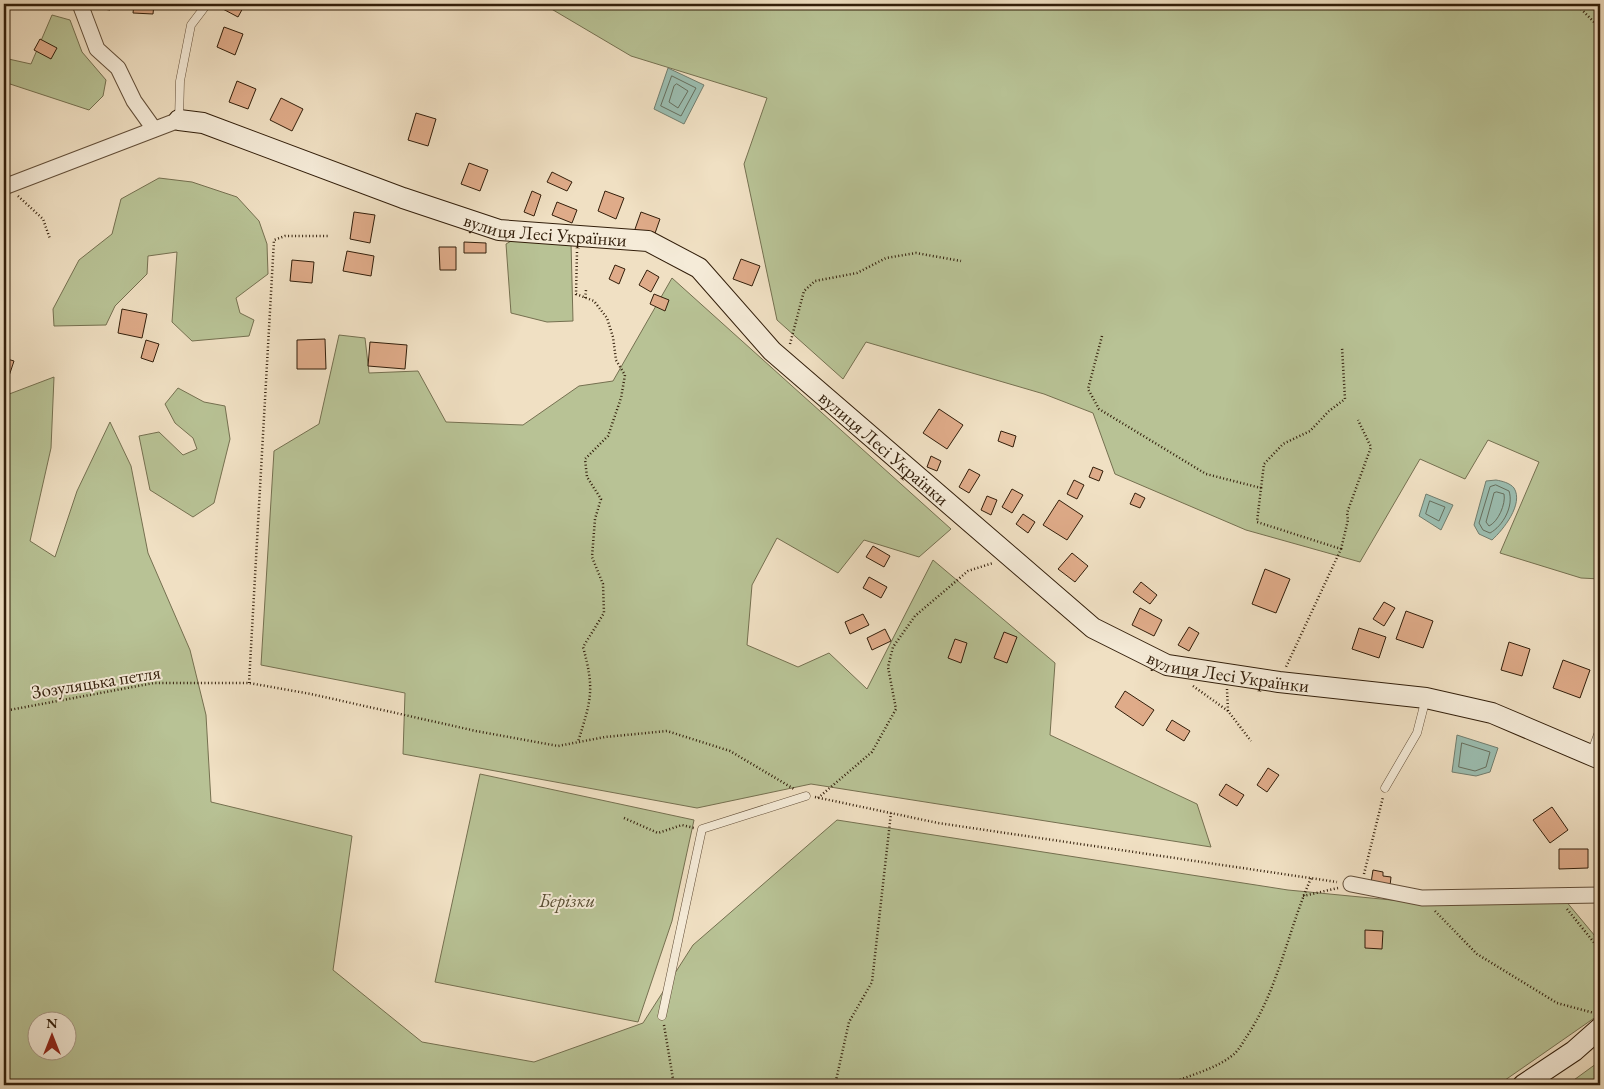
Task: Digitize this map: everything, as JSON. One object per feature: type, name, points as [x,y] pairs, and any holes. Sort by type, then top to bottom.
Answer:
[{"type":"street","points":[[80,4],[97,49],[118,68],[134,101],[154,129]]},
{"type":"street","points":[[5,187],[179,120]]},
{"type":"street","name":"вулиця Лесі Українки","points":[[179,120],[203,123],[403,198],[499,230],[648,241],[699,268],[776,354],[1092,628],[1167,665],[1279,682],[1426,698],[1492,713],[1596,756]]},
{"type":"street","points":[[1356,886],[1422,898],[1600,895]]},
{"type":"street","points":[[1523,1085],[1574,1051],[1600,1028]]},
{"type":"lane","points":[[179,120],[180,81],[190,25],[207,4]]},
{"type":"lane","points":[[1385,788],[1418,733],[1426,698]]},
{"type":"lane","points":[[1596,756],[1600,729]]},
{"type":"lane","points":[[662,1016],[702,829],[806,796]]},
{"type":"path","points":[[1576,4],[1600,28]]},
{"type":"path","points":[[1581,4],[1600,11]]},
{"type":"path","points":[[5,187],[43,218],[50,239]]},
{"type":"path","points":[[578,235],[576,294],[594,301],[607,318],[613,337],[616,360],[625,375],[621,398],[608,436],[586,459],[587,477],[602,499],[595,519],[592,556],[603,584],[604,613],[583,647],[592,684],[589,708],[578,742]]},
{"type":"path","points":[[249,683],[274,240],[286,236],[328,236]]},
{"type":"path","points":[[776,354],[789,346],[804,291],[815,282],[857,273],[886,258],[916,253],[961,261]]},
{"type":"path","points":[[585,298],[586,290]]},
{"type":"path","points":[[1102,336],[1088,389],[1099,409],[1206,474],[1261,488]]},
{"type":"path","points":[[1341,549],[1257,522],[1264,464],[1283,444],[1310,431],[1329,411],[1344,399],[1342,347]]},
{"type":"path","points":[[1279,682],[1341,549],[1348,520],[1347,513],[1371,447],[1358,420]]},
{"type":"path","points":[[818,798],[872,752],[896,709],[888,667],[893,647],[915,616],[968,571],[1011,557]]},
{"type":"path","name":"Зозуляцька петля","points":[[4,711],[154,683],[249,683],[311,694]]},
{"type":"path","points":[[1190,683],[1228,711],[1251,741]]},
{"type":"path","points":[[1356,886],[1385,788]]},
{"type":"path","points":[[835,1085],[849,1022],[872,982],[891,813]]},
{"type":"path","points":[[624,818],[658,833],[682,825],[702,829]]},
{"type":"path","points":[[1167,1085],[1213,1067],[1235,1054],[1260,1016],[1312,876],[1356,886]]},
{"type":"path","points":[[1303,896],[1356,886]]},
{"type":"path","points":[[1551,896],[1563,904],[1600,950]]},
{"type":"path","points":[[1422,898],[1476,954],[1557,1004],[1600,1015]]},
{"type":"path","points":[[662,1016],[674,1085]]},
{"type":"green space","points":[[543,4],[1600,4],[1600,579],[1581,578],[1500,553],[1539,462],[1488,440],[1465,479],[1420,459],[1360,562],[1246,530],[1115,474],[1093,413],[1044,394],[866,342],[843,379],[777,320],[744,164],[767,98],[631,56]]},
{"type":"green space","points":[[52,15],[70,20],[82,52],[106,80],[103,96],[89,110],[4,82],[4,58],[31,64]]},
{"type":"green space","points":[[159,178],[192,182],[237,197],[259,221],[267,244],[268,274],[236,298],[240,313],[254,320],[249,336],[192,341],[172,322],[177,252],[148,256],[147,274],[115,306],[106,325],[54,326],[53,309],[79,260],[112,234],[121,199]]},
{"type":"green space","points":[[518,237],[571,242],[573,321],[547,322],[511,313],[506,244]]},
{"type":"green space","points":[[672,278],[951,529],[919,557],[864,540],[838,573],[777,538],[752,585],[747,645],[798,667],[829,653],[867,689],[933,560],[1055,663],[1050,735],[1197,804],[1211,847],[811,784],[697,808],[403,754],[405,693],[261,665],[274,451],[319,424],[339,335],[365,338],[369,373],[418,371],[446,422],[523,425],[579,386],[613,381]]},
{"type":"green space","points":[[54,377],[51,448],[30,541],[55,557],[77,491],[110,422],[131,466],[148,553],[190,650],[206,715],[211,802],[352,836],[333,970],[422,1042],[534,1062],[643,1023],[693,945],[837,820],[1288,890],[1412,902],[1565,900],[1600,942],[1600,1014],[1498,1085],[4,1085],[4,396]]},
{"type":"green space","points":[[178,388],[204,402],[225,406],[230,439],[214,503],[193,517],[150,490],[139,436],[159,432],[183,455],[197,449],[193,438],[175,423],[165,404]]},
{"type":"green space","name":"Берізки","points":[[480,774],[694,820],[672,921],[638,1022],[435,982]]},
{"type":"green space","points":[[1600,1061],[1600,1085],[1567,1085]]},
{"type":"water","points":[[668,68],[704,85],[684,124],[654,109]]},
{"type":"water","points":[[1496,480],[1514,488],[1516,501],[1511,516],[1492,540],[1479,534],[1474,525],[1486,481]]},
{"type":"water","points":[[1426,494],[1453,505],[1441,530],[1419,516]]},
{"type":"water","points":[[1457,735],[1498,748],[1490,772],[1476,776],[1452,772]]},
{"type":"building","points":[[90,4],[111,4],[110,10],[90,7]]},
{"type":"building","points":[[134,4],[154,4],[153,14],[133,13]]},
{"type":"building","points":[[223,4],[240,4],[244,6],[238,17],[221,8]]},
{"type":"building","points":[[224,27],[243,34],[235,55],[217,47]]},
{"type":"building","points":[[40,39],[57,48],[51,59],[34,50]]},
{"type":"building","points":[[237,81],[256,89],[248,109],[229,102]]},
{"type":"building","points":[[281,98],[303,109],[292,131],[270,120]]},
{"type":"building","points":[[416,113],[436,119],[428,146],[408,140]]},
{"type":"building","points":[[469,163],[488,170],[480,191],[461,184]]},
{"type":"building","points":[[552,172],[572,182],[567,191],[547,182]]},
{"type":"building","points":[[532,191],[541,195],[534,216],[524,212]]},
{"type":"building","points":[[605,191],[624,198],[616,219],[598,211]]},
{"type":"building","points":[[557,202],[577,210],[572,223],[552,215]]},
{"type":"building","points":[[354,212],[375,215],[370,243],[350,239]]},
{"type":"building","points":[[641,212],[660,219],[653,239],[634,232]]},
{"type":"building","points":[[464,242],[486,243],[486,253],[464,253]]},
{"type":"building","points":[[439,247],[456,247],[456,270],[440,270]]},
{"type":"building","points":[[347,251],[374,256],[371,276],[343,271]]},
{"type":"building","points":[[741,259],[760,266],[752,286],[733,279]]},
{"type":"building","points":[[292,260],[314,262],[312,283],[290,281]]},
{"type":"building","points":[[615,265],[625,269],[619,284],[609,279]]},
{"type":"building","points":[[647,270],[659,277],[651,292],[639,285]]},
{"type":"building","points":[[654,294],[669,300],[665,311],[650,304]]},
{"type":"building","points":[[122,309],[147,314],[142,338],[118,333]]},
{"type":"building","points":[[325,339],[326,369],[297,369],[297,340]]},
{"type":"building","points":[[146,340],[159,344],[153,362],[141,358]]},
{"type":"building","points":[[370,342],[407,345],[405,369],[368,366]]},
{"type":"building","points":[[4,358],[14,361],[8,379],[4,378]]},
{"type":"building","points":[[939,409],[963,425],[947,449],[923,433]]},
{"type":"building","points":[[1001,431],[1016,436],[1013,447],[998,441]]},
{"type":"building","points":[[931,456],[941,461],[937,471],[927,467]]},
{"type":"building","points":[[1093,467],[1103,471],[1099,481],[1089,477]]},
{"type":"building","points":[[969,469],[980,475],[969,493],[959,487]]},
{"type":"building","points":[[1074,480],[1084,485],[1077,499],[1067,494]]},
{"type":"building","points":[[1012,489],[1023,495],[1012,513],[1002,507]]},
{"type":"building","points":[[1135,493],[1145,498],[1140,508],[1130,504]]},
{"type":"building","points":[[987,496],[997,500],[991,515],[981,510]]},
{"type":"building","points":[[1059,500],[1083,516],[1067,540],[1043,525]]},
{"type":"building","points":[[1023,514],[1035,522],[1028,533],[1016,524]]},
{"type":"building","points":[[873,546],[890,556],[884,567],[866,557]]},
{"type":"building","points":[[1072,553],[1088,566],[1075,582],[1058,569]]},
{"type":"building","points":[[1265,569],[1290,579],[1276,613],[1252,604]]},
{"type":"building","points":[[869,577],[887,587],[881,598],[863,588]]},
{"type":"building","points":[[1141,582],[1157,595],[1150,604],[1133,592]]},
{"type":"building","points":[[1384,602],[1395,608],[1384,626],[1373,619]]},
{"type":"building","points":[[1140,608],[1162,620],[1154,636],[1132,625]]},
{"type":"building","points":[[1406,611],[1433,621],[1423,648],[1396,639]]},
{"type":"building","points":[[863,614],[869,625],[850,634],[845,622]]},
{"type":"building","points":[[1189,627],[1199,633],[1189,651],[1178,645]]},
{"type":"building","points":[[1359,628],[1386,637],[1379,658],[1352,649]]},
{"type":"building","points":[[885,629],[891,641],[872,650],[867,638]]},
{"type":"building","points":[[1004,632],[1017,637],[1007,663],[994,658]]},
{"type":"building","points":[[955,639],[967,643],[961,663],[948,658]]},
{"type":"building","points":[[1509,642],[1530,649],[1522,676],[1501,670]]},
{"type":"building","points":[[1563,660],[1590,670],[1580,698],[1553,688]]},
{"type":"building","points":[[1125,691],[1154,710],[1143,726],[1115,707]]},
{"type":"building","points":[[1172,720],[1190,731],[1184,741],[1166,730]]},
{"type":"building","points":[[1268,768],[1279,775],[1267,792],[1257,785]]},
{"type":"building","points":[[1226,784],[1244,795],[1237,806],[1219,795]]},
{"type":"building","points":[[1552,807],[1568,830],[1550,843],[1533,820]]},
{"type":"building","points":[[1559,849],[1588,849],[1588,868],[1559,869]]},
{"type":"building","points":[[1373,870],[1383,872],[1383,876],[1391,877],[1390,886],[1371,883]]},
{"type":"building","points":[[1365,930],[1383,931],[1382,949],[1365,948]]}]
